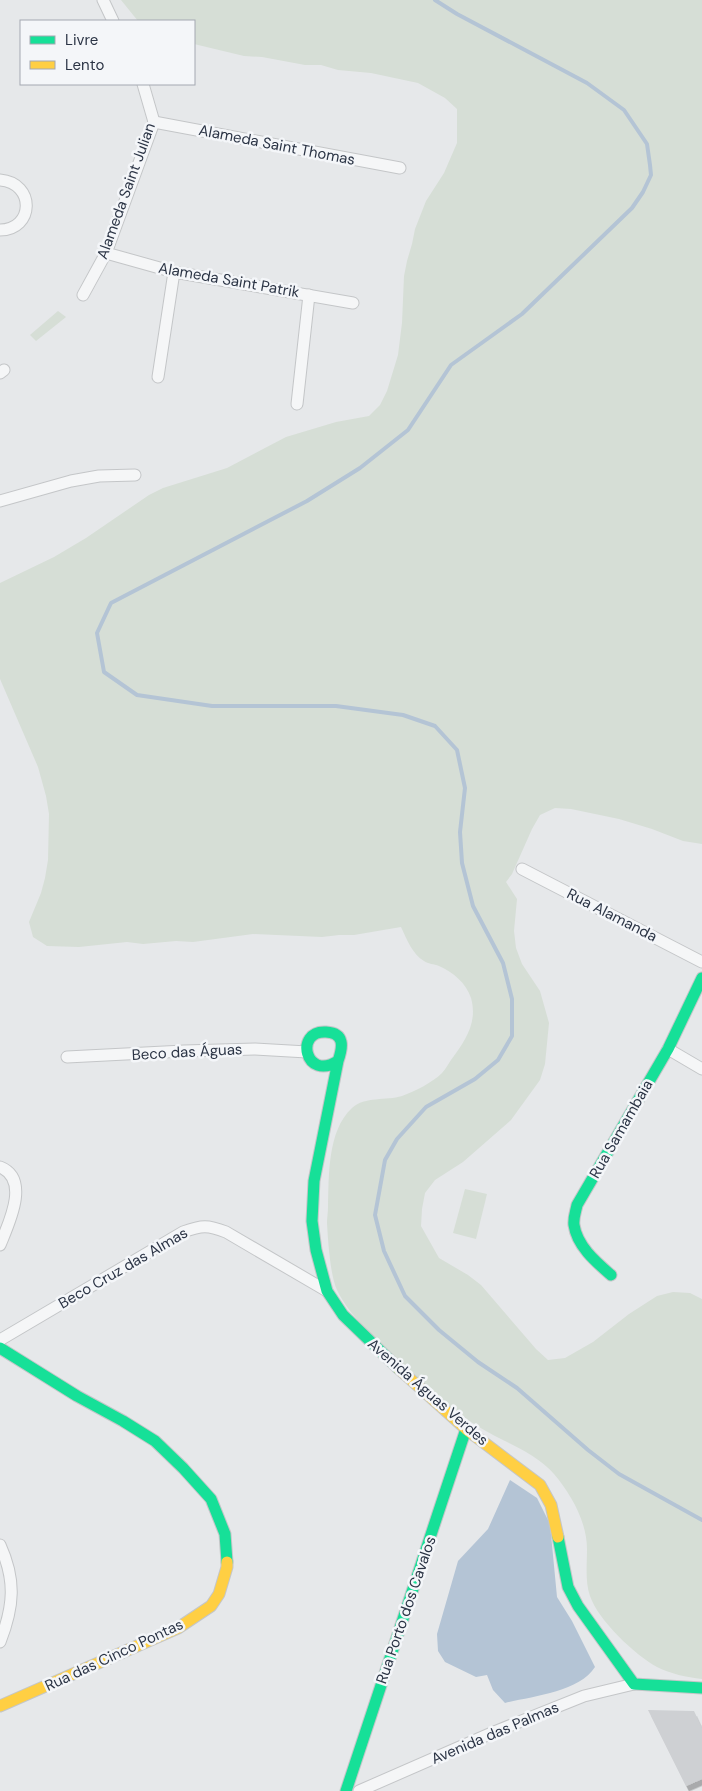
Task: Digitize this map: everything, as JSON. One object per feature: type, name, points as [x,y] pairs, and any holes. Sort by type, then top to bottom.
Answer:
[{"type":"street","points":[[103,0],[113,20]]},
{"type":"street","name":"Alameda Saint Julian","points":[[83,295],[106,253],[154,122],[143,85]]},
{"type":"street","name":"Alameda Saint Thomas","points":[[154,122],[400,168]]},
{"type":"street","points":[[0,180],[14,183],[19,187],[24,193],[26,207],[25,214],[16,226],[0,230]]},
{"type":"street","name":"Alameda Saint Patrik","points":[[106,253],[174,272],[353,303]]},
{"type":"street","points":[[158,377],[174,272]]},
{"type":"street","points":[[297,404],[309,294]]},
{"type":"street","points":[[0,501],[71,481],[99,476],[135,475]]},
{"type":"street","name":"Rua Alamanda","points":[[522,869],[702,962]]},
{"type":"street","name":"Rua Samambaia","points":[[612,1275],[593,1259],[579,1240],[574,1223],[577,1205],[668,1049],[702,978]]},
{"type":"street","name":"Avenida Águas Verdes","points":[[307,1052],[309,1040],[313,1035],[324,1031],[336,1034],[342,1044],[314,1181],[312,1213],[316,1250],[327,1291],[343,1315],[385,1356],[466,1429],[526,1472],[540,1485],[551,1504],[568,1587],[578,1606],[634,1684]]},
{"type":"street","name":"Beco das Águas","points":[[67,1057],[255,1049],[307,1052]]},
{"type":"street","points":[[668,1049],[702,1069]]},
{"type":"street","points":[[307,1052],[312,1062],[322,1066],[334,1064],[338,1060]]},
{"type":"street","points":[[0,1167],[5,1169],[12,1177],[15,1186],[16,1203],[0,1246]]},
{"type":"street","name":"Beco Cruz das Almas","points":[[0,1340],[183,1232],[196,1227],[211,1226],[226,1232],[327,1291]]},
{"type":"street","name":"Rua das Cinco Pontas","points":[[0,1348],[77,1396],[123,1421],[155,1442],[183,1468],[211,1499],[225,1534],[228,1567],[220,1594],[211,1606],[178,1628],[0,1706]]},
{"type":"street","name":"Rua Porto dos Cavalos","points":[[346,1791],[466,1429]]},
{"type":"street","points":[[0,1545],[9,1565],[12,1593],[7,1624],[0,1642]]},
{"type":"street","points":[[634,1684],[702,1688]]},
{"type":"street","name":"Avenida das Palmas","points":[[359,1791],[494,1732],[584,1696],[634,1684]]},
{"type":"shaded area","points":[[121,0],[702,0],[702,844],[683,841],[619,819],[571,809],[555,808],[540,815],[512,874],[506,882],[517,899],[514,931],[516,948],[522,964],[540,991],[549,1023],[545,1064],[540,1080],[511,1120],[463,1162],[435,1180],[425,1193],[421,1226],[439,1258],[481,1285],[536,1349],[548,1360],[565,1358],[593,1342],[629,1314],[657,1296],[673,1292],[690,1293],[702,1299],[702,1679],[679,1675],[657,1667],[628,1646],[601,1616],[588,1591],[587,1549],[581,1519],[572,1499],[554,1474],[538,1459],[468,1420],[439,1397],[376,1339],[350,1310],[337,1290],[330,1257],[327,1223],[329,1169],[338,1129],[344,1118],[357,1104],[369,1100],[402,1096],[438,1077],[461,1046],[471,1024],[473,1007],[469,993],[462,983],[444,968],[427,963],[416,955],[401,927],[354,935],[322,937],[253,934],[193,942],[176,941],[143,944],[127,942],[79,947],[47,946],[33,937],[29,922],[45,878],[48,860],[49,814],[38,767],[0,679],[0,583],[54,557],[86,538],[149,495],[163,488],[227,468],[286,437],[336,422],[369,416],[380,405],[387,391],[398,355],[402,323],[404,276],[415,229],[426,201],[444,173],[457,143],[457,109],[445,98],[418,83],[371,73],[338,70],[321,65],[305,65],[262,57],[244,56],[195,44],[195,20],[137,20]]},
{"type":"shaded area","points":[[58,311],[66,317],[36,341],[30,335]]},
{"type":"shaded area","points":[[465,1189],[487,1194],[476,1239],[453,1233]]},
{"type":"water","points":[[510,1480],[537,1498],[550,1524],[557,1597],[572,1621],[595,1667],[588,1675],[567,1688],[505,1703],[493,1690],[487,1675],[476,1677],[445,1662],[438,1651],[437,1634],[458,1561],[488,1529]]},
{"type":"building","points":[[648,1710],[694,1711],[702,1728],[702,1779],[686,1786]]},
{"type":"waterway","points":[[435,0],[457,14],[587,83],[624,110],[647,144],[651,175],[643,192],[632,208],[522,314],[451,365],[408,430],[360,468],[307,501],[111,603],[97,633],[104,672],[137,695],[212,706],[336,706],[403,715],[435,726],[457,750],[465,788],[460,832],[462,863],[473,906],[503,963],[512,999],[512,1036],[498,1060],[475,1079],[426,1107],[397,1139],[385,1160],[375,1215],[384,1251],[405,1296],[439,1330],[478,1362],[517,1388],[588,1450],[619,1474],[702,1520]]},
{"type":"traffic: fast","points":[[611,1275],[588,1253],[579,1240],[574,1222],[577,1205],[668,1049],[702,978]]},
{"type":"traffic: fast","points":[[338,1061],[327,1066],[318,1065],[311,1061],[307,1046],[310,1039],[316,1034],[326,1032],[337,1035],[341,1042],[341,1051],[314,1181],[312,1221],[316,1250],[327,1291],[343,1315],[398,1368]]},
{"type":"traffic: fast","points":[[0,1348],[77,1396],[155,1441],[211,1499],[225,1534],[227,1562]]},
{"type":"traffic: fast","points":[[346,1791],[466,1429]]},
{"type":"traffic: fast","points":[[558,1537],[568,1587],[578,1606],[634,1684],[702,1688]]},
{"type":"traffic: slow","points":[[398,1368],[466,1429],[540,1485],[551,1505],[558,1537]]},
{"type":"traffic: slow","points":[[0,1706],[178,1628],[211,1606],[219,1594],[227,1562]]}]
